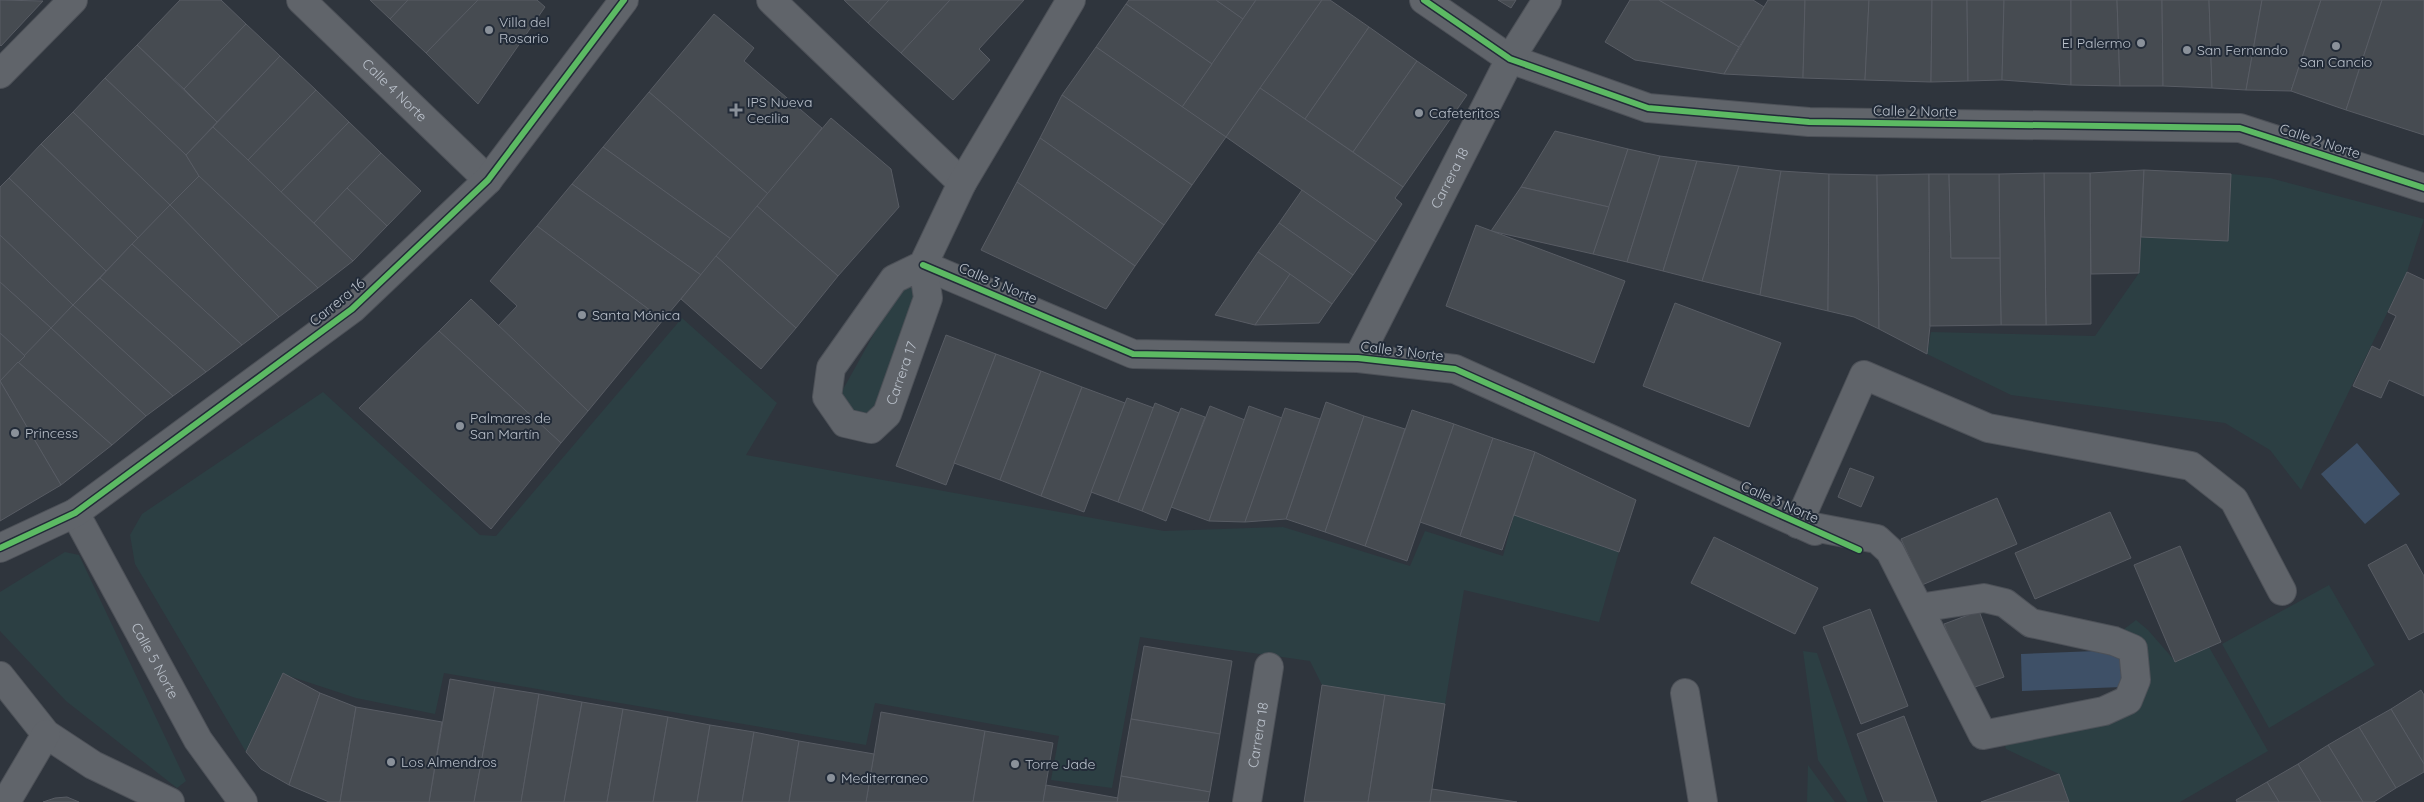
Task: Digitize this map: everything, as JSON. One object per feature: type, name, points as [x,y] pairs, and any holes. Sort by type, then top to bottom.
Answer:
[{"type":"street","points":[[0,74],[73,0]]},
{"type":"street","name":"Calle 4 Norte","points":[[301,0],[488,180]]},
{"type":"street","name":"Carrera 16","points":[[0,548],[75,513],[352,309],[488,180],[624,0]]},
{"type":"street","points":[[771,0],[962,183]]},
{"type":"street","points":[[923,265],[962,183],[1071,0]]},
{"type":"street","name":"Calle 2 Norte","points":[[1424,0],[1510,59],[1648,108],[1809,122],[2240,128],[2424,188]]},
{"type":"street","name":"Carrera 18","points":[[1358,358],[1510,59],[1547,0]]},
{"type":"street","name":"Calle 3 Norte","points":[[923,265],[1133,354],[1358,358],[1455,369],[1859,550]]},
{"type":"street","name":"Carrera 17","points":[[923,265],[928,298],[887,414],[871,429],[845,423],[827,398],[832,368],[894,279],[923,265]]},
{"type":"street","points":[[1919,608],[1984,598],[2005,603],[2031,624],[2114,641],[2133,649],[2136,680],[2128,700],[2104,711],[1983,735],[1919,608],[1890,550],[1877,539],[1798,524],[1864,375],[1988,428],[2191,466],[2234,500],[2282,591]]},
{"type":"street","name":"Calle 5 Norte","points":[[75,513],[198,740],[243,802]]},
{"type":"street","name":"Carrera 18","points":[[1247,802],[1269,668]]},
{"type":"street","points":[[0,676],[46,734],[92,765],[170,802]]},
{"type":"street","points":[[1684,693],[1703,802]]},
{"type":"street","points":[[6,802],[46,734]]},
{"type":"green space","points":[[2231,174],[2270,178],[2424,219],[2407,272],[2301,490],[2270,450],[2225,423],[2011,395],[1927,354],[1931,332],[2095,336],[2139,273],[2141,237],[2228,241]]},
{"type":"green space","points":[[912,284],[918,298],[874,408],[859,417],[844,410],[841,393],[900,287]]},
{"type":"green space","points":[[682,318],[777,403],[746,455],[1164,531],[1283,527],[1410,566],[1425,531],[1503,556],[1514,515],[1619,552],[1599,622],[1464,590],[1445,704],[1322,685],[1310,661],[1140,637],[1112,788],[1051,780],[1059,736],[875,703],[866,745],[444,673],[435,714],[356,698],[283,674],[246,752],[135,564],[130,535],[142,514],[323,392],[480,535],[496,536]]},
{"type":"green space","points":[[65,552],[79,555],[186,781],[177,788],[66,701],[0,631],[0,592]]},
{"type":"green space","points":[[2329,585],[2375,665],[2269,728],[2222,644]]},
{"type":"green space","points":[[2136,620],[2148,630],[2175,661],[2209,647],[2268,751],[2180,802],[2069,802],[2059,774],[2006,749],[2003,739],[2130,710],[2119,633]]},
{"type":"green space","points":[[1803,651],[1817,653],[1868,802],[1847,802],[1818,760]]},
{"type":"green space","points":[[1808,765],[1835,802],[1807,802]]},
{"type":"water","points":[[2357,443],[2400,494],[2365,524],[2321,474]]},
{"type":"water","points":[[2121,650],[2122,687],[2022,691],[2021,654]]},
{"type":"building","points":[[0,0],[43,1],[1,46],[0,45]]},
{"type":"building","points":[[180,0],[221,0],[246,24],[184,89],[137,45]]},
{"type":"building","points":[[370,0],[408,0],[390,19]]},
{"type":"building","points":[[408,0],[478,0],[426,53],[390,19]]},
{"type":"building","name":"Villa del Rosario","points":[[478,0],[537,0],[545,7],[478,104],[426,53]]},
{"type":"building","points":[[844,0],[889,0],[868,23]]},
{"type":"building","points":[[889,0],[950,0],[901,53],[868,23]]},
{"type":"building","points":[[950,0],[1024,0],[979,49],[990,60],[953,100],[901,53]]},
{"type":"building","points":[[1129,0],[1216,0],[1243,19],[1212,64],[1126,4]]},
{"type":"building","points":[[1216,0],[1256,0],[1243,19]]},
{"type":"building","points":[[1256,0],[1322,0],[1226,137],[1182,107]]},
{"type":"building","points":[[1322,0],[1330,0],[1369,27],[1305,119],[1260,88]]},
{"type":"building","points":[[1498,0],[1516,0],[1511,8]]},
{"type":"building","points":[[1630,0],[1659,0],[1739,47],[1724,74],[1635,60],[1605,42]]},
{"type":"building","points":[[1659,0],[1753,0],[1764,7],[1739,47]]},
{"type":"building","points":[[1768,0],[1805,0],[1803,78],[1724,74]]},
{"type":"building","points":[[1805,0],[1869,0],[1865,80],[1803,78]]},
{"type":"building","points":[[1869,0],[1932,0],[1931,82],[1865,80]]},
{"type":"building","points":[[1932,0],[1967,0],[1968,81],[1931,82]]},
{"type":"building","points":[[1967,0],[2004,0],[2002,80],[1968,81]]},
{"type":"building","points":[[2004,0],[2071,0],[2071,85],[2002,80]]},
{"type":"building","points":[[2071,0],[2117,0],[2120,86],[2071,85]]},
{"type":"building","name":"El Palermo","points":[[2117,0],[2162,0],[2163,86],[2120,86]]},
{"type":"building","points":[[2162,0],[2209,0],[2212,88],[2163,86]]},
{"type":"building","points":[[2209,0],[2262,0],[2246,90],[2212,88]]},
{"type":"building","points":[[2262,0],[2321,0],[2291,91],[2246,90]]},
{"type":"building","name":"San Cancio","points":[[2321,0],[2382,0],[2346,110],[2291,91]]},
{"type":"building","points":[[2382,0],[2424,0],[2424,135],[2346,110]]},
{"type":"building","points":[[1126,4],[1212,64],[1182,107],[1096,47]]},
{"type":"building","name":"IPS Nueva Cecilia","points":[[714,14],[754,48],[744,61],[822,128],[768,194],[649,92]]},
{"type":"building","points":[[246,24],[280,56],[217,122],[184,89]]},
{"type":"building","points":[[1369,27],[1417,61],[1353,152],[1305,119]]},
{"type":"building","points":[[137,45],[217,122],[186,155],[105,78]]},
{"type":"building","points":[[1096,47],[1226,137],[1192,185],[1062,95]]},
{"type":"building","points":[[280,56],[316,90],[248,160],[213,127]]},
{"type":"building","points":[[1417,61],[1467,95],[1403,187],[1353,152]]},
{"type":"building","points":[[105,78],[186,155],[199,176],[170,205],[73,112]]},
{"type":"building","points":[[1260,88],[1403,187],[1395,198],[1402,204],[1376,242],[1226,137]]},
{"type":"building","points":[[316,90],[349,122],[281,192],[248,160]]},
{"type":"building","points":[[649,92],[768,194],[731,239],[603,147]]},
{"type":"building","points":[[1062,95],[1192,185],[1164,225],[1040,138]]},
{"type":"building","points":[[73,112],[170,205],[138,238],[41,144]]},
{"type":"building","points":[[831,118],[891,169],[899,207],[838,276],[757,206]]},
{"type":"building","points":[[349,122],[381,153],[314,223],[281,192]]},
{"type":"building","points":[[213,127],[353,261],[318,288],[199,176],[186,155]]},
{"type":"building","points":[[1555,131],[1628,149],[1609,207],[1521,187]]},
{"type":"building","points":[[1040,138],[1164,225],[1135,266],[1017,182]]},
{"type":"building","points":[[41,144],[138,238],[106,271],[9,178]]},
{"type":"building","points":[[603,147],[731,239],[701,275],[572,184]]},
{"type":"building","points":[[1628,149],[1660,156],[1627,262],[1593,254]]},
{"type":"building","points":[[381,153],[421,191],[387,226],[347,188]]},
{"type":"building","points":[[1660,156],[1697,161],[1663,271],[1627,262]]},
{"type":"building","points":[[1697,161],[1739,166],[1702,281],[1663,271]]},
{"type":"building","points":[[1739,166],[1781,171],[1760,295],[1702,281]]},
{"type":"building","points":[[2144,170],[2139,273],[2091,274],[2090,173]]},
{"type":"building","points":[[2144,170],[2231,174],[2228,241],[2141,237]]},
{"type":"building","points":[[1781,171],[1829,174],[1828,311],[1760,295]]},
{"type":"building","points":[[2044,173],[2090,173],[2091,324],[2046,325]]},
{"type":"building","points":[[2044,173],[2046,325],[2001,325],[1999,174]]},
{"type":"building","points":[[1829,174],[1877,175],[1879,329],[1854,317],[1828,311]]},
{"type":"building","points":[[1929,174],[1930,326],[1927,354],[1879,329],[1877,175]]},
{"type":"building","points":[[1929,174],[1949,174],[1951,258],[2000,258],[2001,325],[1930,326]]},
{"type":"building","points":[[1949,174],[1999,174],[2000,258],[1951,258]]},
{"type":"building","points":[[199,176],[318,288],[279,317],[170,205]]},
{"type":"building","points":[[9,178],[106,271],[73,305],[0,235],[0,187]]},
{"type":"building","points":[[1017,182],[1135,266],[1106,309],[981,250]]},
{"type":"building","points":[[572,184],[701,275],[663,320],[537,226]]},
{"type":"building","points":[[1521,187],[1609,207],[1593,254],[1491,231]]},
{"type":"building","points":[[347,188],[387,226],[353,261],[314,223]]},
{"type":"building","points":[[1302,190],[1376,242],[1353,275],[1279,223]]},
{"type":"building","points":[[170,205],[279,317],[242,345],[132,244]]},
{"type":"building","points":[[757,206],[838,276],[796,328],[716,256]]},
{"type":"building","points":[[1279,223],[1353,275],[1332,304],[1258,252]]},
{"type":"building","points":[[1476,225],[1625,281],[1594,363],[1446,306]]},
{"type":"building","name":"Santa Mónica","points":[[537,226],[663,320],[588,411],[498,326],[517,306],[490,281]]},
{"type":"building","points":[[0,235],[73,305],[51,328],[0,282]]},
{"type":"building","points":[[132,244],[242,345],[206,372],[100,278]]},
{"type":"building","points":[[1258,252],[1290,274],[1255,325],[1215,315]]},
{"type":"building","points":[[716,256],[796,328],[761,369],[681,299]]},
{"type":"building","points":[[2407,272],[2424,280],[2424,396],[2389,380],[2381,398],[2353,386],[2372,346],[2380,350],[2396,316],[2388,312]]},
{"type":"building","points":[[1290,274],[1332,304],[1319,323],[1255,325]]},
{"type":"building","points":[[100,278],[206,372],[173,396],[73,305]]},
{"type":"building","points":[[0,282],[51,328],[25,356],[0,333]]},
{"type":"building","points":[[471,299],[588,411],[561,443],[439,331]]},
{"type":"building","points":[[1675,303],[1781,343],[1749,427],[1643,386]]},
{"type":"building","points":[[73,305],[173,396],[146,416],[51,328]]},
{"type":"building","points":[[51,328],[146,416],[112,445],[18,362]]},
{"type":"building","name":"Palmares de San Martín","points":[[439,331],[561,443],[491,529],[359,408]]},
{"type":"building","points":[[0,333],[25,356],[0,381]]},
{"type":"building","points":[[946,335],[996,354],[946,485],[896,466]]},
{"type":"building","points":[[996,354],[1041,371],[1000,480],[954,463]]},
{"type":"building","points":[[18,362],[112,445],[61,485],[0,381]]},
{"type":"building","points":[[1041,371],[1082,387],[1041,496],[1000,480]]},
{"type":"building","name":"Princess","points":[[0,381],[61,485],[0,521]]},
{"type":"building","points":[[1082,387],[1125,403],[1084,512],[1041,496]]},
{"type":"building","points":[[1127,398],[1154,408],[1118,502],[1091,492]]},
{"type":"building","points":[[1326,402],[1364,416],[1325,532],[1286,519]]},
{"type":"building","points":[[1155,403],[1179,413],[1142,511],[1118,502]]},
{"type":"building","points":[[1210,406],[1245,420],[1209,521],[1171,507]]},
{"type":"building","points":[[1249,406],[1282,418],[1245,522],[1209,521]]},
{"type":"building","points":[[1181,408],[1205,417],[1166,521],[1142,511]]},
{"type":"building","points":[[1285,408],[1320,419],[1286,519],[1245,522]]},
{"type":"building","points":[[1412,410],[1454,424],[1407,561],[1365,546]]},
{"type":"building","points":[[1364,416],[1405,429],[1365,546],[1325,532]]},
{"type":"building","points":[[1454,424],[1493,438],[1460,536],[1420,522]]},
{"type":"building","points":[[1493,438],[1535,452],[1502,550],[1460,536]]},
{"type":"building","points":[[1535,452],[1636,500],[1619,552],[1514,515]]},
{"type":"building","points":[[1850,468],[1874,477],[1861,507],[1838,497]]},
{"type":"building","points":[[1997,498],[2017,544],[1922,585],[1901,539]]},
{"type":"building","points":[[2110,512],[2131,558],[2035,599],[2015,553]]},
{"type":"building","points":[[1714,537],[1818,588],[1795,634],[1691,583]]},
{"type":"building","points":[[2406,544],[2424,576],[2424,632],[2409,640],[2368,565]]},
{"type":"building","points":[[2180,546],[2221,642],[2175,662],[2134,565]]},
{"type":"building","points":[[1870,609],[1908,706],[1861,724],[1823,627]]},
{"type":"building","points":[[1979,611],[2004,677],[1969,689],[1944,624]]},
{"type":"building","points":[[1144,646],[1232,661],[1220,734],[1131,719]]},
{"type":"building","points":[[283,673],[320,693],[289,785],[261,769],[246,752]]},
{"type":"building","points":[[450,679],[495,687],[474,802],[429,802]]},
{"type":"building","points":[[1322,685],[1385,695],[1368,802],[1304,802]]},
{"type":"building","points":[[495,687],[539,694],[521,802],[474,802]]},
{"type":"building","points":[[2421,690],[2424,695],[2424,764],[2391,709]]},
{"type":"building","points":[[320,693],[356,707],[340,802],[329,802],[289,785]]},
{"type":"building","points":[[539,694],[582,702],[564,802],[521,802]]},
{"type":"building","points":[[1385,695],[1445,704],[1430,802],[1368,802]]},
{"type":"building","points":[[582,702],[623,709],[607,802],[564,802]]},
{"type":"building","name":"Los Almendros","points":[[356,707],[442,722],[429,802],[340,802]]},
{"type":"building","points":[[623,709],[668,717],[653,802],[607,802]]},
{"type":"building","points":[[2391,709],[2424,764],[2424,772],[2396,788],[2359,727]]},
{"type":"building","points":[[881,712],[985,731],[973,802],[866,802]]},
{"type":"building","points":[[1904,716],[1937,802],[1884,802],[1857,734]]},
{"type":"building","points":[[668,717],[710,725],[697,802],[653,802]]},
{"type":"building","points":[[1131,719],[1220,734],[1210,792],[1121,776]]},
{"type":"building","points":[[710,725],[754,732],[742,802],[697,802]]},
{"type":"building","points":[[2359,727],[2396,788],[2374,802],[2363,802],[2328,745]]},
{"type":"building","name":"Torre Jade","points":[[985,731],[1053,743],[1043,802],[973,802]]},
{"type":"building","points":[[754,732],[799,741],[789,802],[742,802]]},
{"type":"building","name":"Mediterraneo","points":[[799,741],[874,754],[866,802],[789,802]]},
{"type":"building","points":[[2328,745],[2363,802],[2321,802],[2298,764]]},
{"type":"building","points":[[2298,764],[2321,802],[2279,802],[2267,782]]},
{"type":"building","points":[[2059,774],[2069,802],[1981,802]]},
{"type":"building","points":[[1121,776],[1210,792],[1208,802],[1117,802]]},
{"type":"building","points":[[2267,782],[2279,802],[2237,802],[2236,800]]},
{"type":"building","points":[[1046,785],[1118,798],[1117,802],[1043,802]]},
{"type":"building","points":[[1432,789],[1517,802],[1430,802]]},
{"type":"building","points":[[67,797],[79,802],[43,802],[55,798]]},
{"type":"cycle path","points":[[0,548],[75,513],[352,309],[488,180],[624,0]]},
{"type":"cycle path","points":[[1424,0],[1510,59],[1648,108],[1809,122],[2240,128],[2424,188]]},
{"type":"cycle path","points":[[923,265],[1133,354],[1358,358],[1455,369],[1859,550]]},
{"type":"place","name":"Villa del Rosario","points":[[489,30]]},
{"type":"place","name":"El Palermo","points":[[2141,43]]},
{"type":"place","name":"San Cancio","points":[[2336,46]]},
{"type":"place","name":"San Fernando","points":[[2187,50]]},
{"type":"place","name":"IPS Nueva Cecilia","points":[[736,110]]},
{"type":"place","name":"Cafeteritos","points":[[1419,113]]},
{"type":"place","name":"Santa Mónica","points":[[582,315]]},
{"type":"place","name":"Palmares de San Martín","points":[[460,426]]},
{"type":"place","name":"Princess","points":[[15,433]]},
{"type":"place","name":"Los Almendros","points":[[391,762]]},
{"type":"place","name":"Torre Jade","points":[[1015,764]]},
{"type":"place","name":"Mediterraneo","points":[[831,778]]}]
